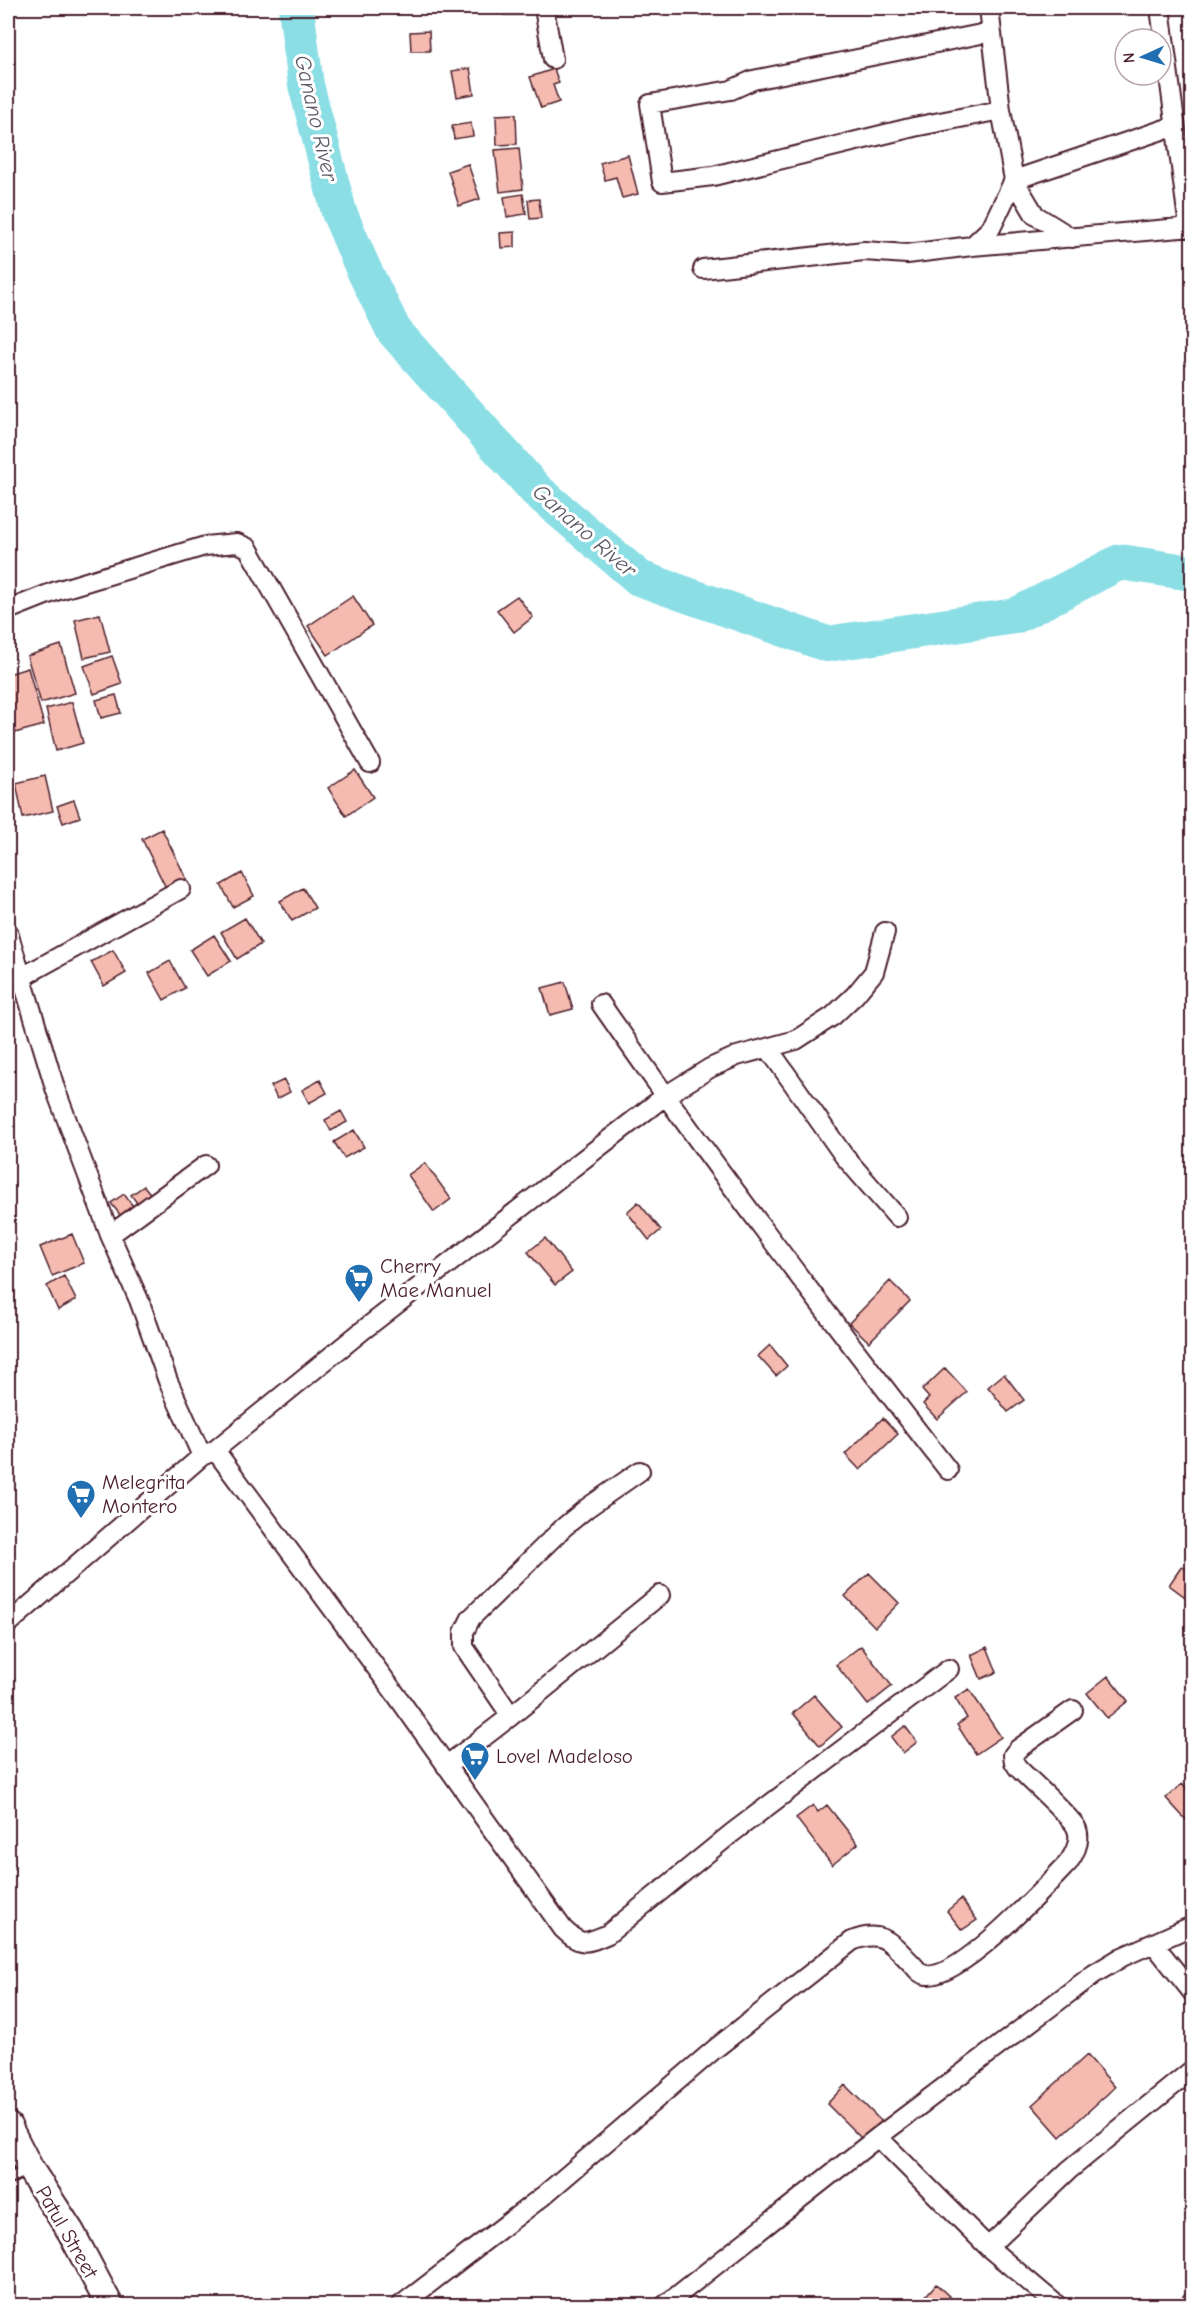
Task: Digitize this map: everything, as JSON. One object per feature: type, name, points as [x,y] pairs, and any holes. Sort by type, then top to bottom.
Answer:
[{"type":"main road","name":"Patul Street","points":[[8,2126],[19,2174],[71,2232],[110,2306]]},
{"type":"street","points":[[544,8],[553,58]]},
{"type":"street","points":[[989,8],[1001,110],[1014,180],[1035,215],[1072,238]]},
{"type":"street","points":[[703,269],[864,251],[907,254],[972,246],[1191,228],[1174,126],[1160,8]]},
{"type":"street","points":[[991,32],[753,80],[731,90],[650,104],[662,182],[713,176],[914,127],[1001,110]]},
{"type":"street","points":[[972,246],[991,228],[1014,180],[1174,126]]},
{"type":"street","points":[[8,610],[56,591],[205,546],[237,543],[248,548],[370,763]]},
{"type":"street","points":[[22,977],[181,889]]},
{"type":"street","points":[[8,932],[56,1091],[110,1236],[139,1300],[168,1381],[209,1453],[446,1766],[563,1929],[574,1940],[582,1943],[591,1942],[608,1934],[732,1833],[949,1669]]},
{"type":"street","points":[[8,1624],[209,1453],[362,1330],[665,1096],[710,1068],[737,1056],[796,1040],[833,1016],[874,972],[885,932]]},
{"type":"street","points":[[601,1004],[759,1224],[948,1470]]},
{"type":"street","points":[[768,1048],[844,1156],[897,1218]]},
{"type":"street","points":[[110,1236],[206,1165]]},
{"type":"street","points":[[511,1716],[464,1647],[464,1632],[471,1618],[564,1527],[640,1471]]},
{"type":"street","points":[[446,1766],[660,1596]]},
{"type":"street","points":[[400,2306],[543,2196],[716,2049],[852,1941],[862,1936],[877,1935],[887,1940],[921,1974],[930,1976],[947,1970],[994,1937],[1068,1863],[1076,1852],[1078,1840],[1076,1826],[1018,1768],[1013,1755],[1073,1710]]},
{"type":"street","points":[[664,2306],[878,2137],[1094,1974],[1122,1958],[1192,1926]]},
{"type":"street","points":[[1154,1944],[1192,1992]]},
{"type":"street","points":[[988,2247],[1069,2170],[1192,2070]]},
{"type":"street","points":[[878,2137],[988,2247],[1058,2306]]},
{"type":"street","points":[[1188,2306],[1192,2301]]},
{"type":"building","points":[[504,8],[523,8],[523,15],[504,15]]},
{"type":"building","points":[[429,31],[430,51],[411,51],[410,32]]},
{"type":"building","points":[[470,68],[474,94],[457,97],[452,71]]},
{"type":"building","points":[[554,69],[559,83],[553,85],[559,102],[541,108],[530,77]]},
{"type":"building","points":[[516,114],[517,144],[497,145],[496,115]]},
{"type":"building","points":[[471,123],[473,136],[454,139],[452,126]]},
{"type":"building","points":[[519,148],[523,189],[500,192],[495,150]]},
{"type":"building","points":[[628,155],[638,194],[622,198],[616,177],[605,180],[600,163]]},
{"type":"building","points":[[468,164],[480,199],[459,206],[448,171]]},
{"type":"building","points":[[523,194],[526,214],[507,217],[504,197]]},
{"type":"building","points":[[539,199],[541,218],[530,219],[528,200]]},
{"type":"building","points":[[515,232],[515,247],[501,248],[500,233]]},
{"type":"building","points":[[353,596],[372,625],[328,655],[308,626]]},
{"type":"building","points":[[517,596],[533,617],[514,632],[497,610]]},
{"type":"building","points":[[100,614],[110,652],[84,658],[75,620]]},
{"type":"building","points":[[61,645],[75,693],[41,703],[27,656]]},
{"type":"building","points":[[112,656],[122,684],[94,694],[84,666]]},
{"type":"building","points":[[28,668],[44,725],[11,734],[8,722],[8,674]]},
{"type":"building","points":[[116,695],[121,713],[101,718],[96,700]]},
{"type":"building","points":[[72,702],[83,743],[56,751],[46,709]]},
{"type":"building","points":[[355,770],[373,797],[346,816],[328,788]]},
{"type":"building","points":[[45,776],[53,811],[23,818],[16,783]]},
{"type":"building","points":[[74,800],[80,817],[63,823],[57,806]]},
{"type":"building","points":[[162,829],[187,880],[167,890],[142,839]]},
{"type":"building","points":[[242,873],[254,896],[233,907],[221,885]]},
{"type":"building","points":[[303,888],[315,908],[292,921],[280,901]]},
{"type":"building","points":[[245,918],[261,944],[237,959],[221,932]]},
{"type":"building","points":[[214,935],[231,961],[207,976],[190,950]]},
{"type":"building","points":[[113,950],[126,973],[104,986],[91,962]]},
{"type":"building","points":[[170,961],[185,988],[164,1000],[149,973]]},
{"type":"building","points":[[565,982],[573,1009],[550,1015],[542,988]]},
{"type":"building","points":[[284,1080],[290,1092],[277,1099],[271,1086]]},
{"type":"building","points":[[320,1080],[327,1093],[309,1103],[302,1090]]},
{"type":"building","points":[[341,1111],[347,1122],[331,1131],[325,1120]]},
{"type":"building","points":[[354,1130],[364,1147],[344,1158],[334,1142]]},
{"type":"building","points":[[425,1163],[451,1199],[434,1212],[408,1175]]},
{"type":"building","points":[[144,1186],[153,1197],[140,1207],[131,1195]]},
{"type":"building","points":[[124,1194],[135,1209],[123,1219],[111,1203]]},
{"type":"building","points":[[638,1202],[661,1230],[649,1240],[627,1212]]},
{"type":"building","points":[[72,1234],[84,1263],[52,1276],[40,1247]]},
{"type":"building","points":[[545,1238],[572,1272],[555,1285],[528,1252]]},
{"type":"building","points":[[64,1276],[76,1300],[58,1310],[47,1286]]},
{"type":"building","points":[[890,1281],[910,1301],[869,1342],[849,1323]]},
{"type":"building","points":[[770,1345],[787,1366],[776,1376],[758,1356]]},
{"type":"building","points":[[945,1368],[967,1392],[937,1419],[923,1404],[929,1398],[922,1390]]},
{"type":"building","points":[[1004,1374],[1024,1400],[1008,1412],[988,1387]]},
{"type":"building","points":[[883,1418],[898,1434],[860,1470],[845,1454]]},
{"type":"building","points":[[1182,1566],[1192,1575],[1192,1594],[1188,1599],[1169,1585]]},
{"type":"building","points":[[869,1573],[899,1603],[875,1627],[845,1596]]},
{"type":"building","points":[[861,1646],[892,1686],[868,1705],[836,1665]]},
{"type":"building","points":[[987,1647],[997,1672],[981,1679],[971,1655]]},
{"type":"building","points":[[1108,1676],[1128,1701],[1107,1718],[1087,1693]]},
{"type":"building","points":[[969,1689],[1001,1737],[976,1754],[957,1725],[967,1718],[955,1698]]},
{"type":"building","points":[[814,1695],[842,1727],[820,1746],[793,1713]]},
{"type":"building","points":[[905,1726],[917,1742],[903,1753],[891,1737]]},
{"type":"building","points":[[1182,1784],[1192,1795],[1192,1814],[1186,1820],[1166,1798]]},
{"type":"building","points":[[813,1805],[818,1812],[827,1805],[858,1844],[832,1865],[796,1818]]},
{"type":"building","points":[[961,1899],[977,1920],[962,1930],[947,1911]]},
{"type":"building","points":[[1087,2055],[1115,2087],[1060,2137],[1032,2105]]},
{"type":"building","points":[[845,2085],[882,2122],[864,2141],[827,2104]]},
{"type":"building","points":[[936,2284],[951,2298],[955,2306],[917,2306]]},
{"type":"waterway","name":"Ganano River","points":[[296,8],[306,85],[339,212],[394,331],[536,490],[639,578],[827,644],[1015,616],[1120,562],[1192,573]]},
{"type":"place","name":"Cherry Mae Manuel","points":[[359,1304]]},
{"type":"place","name":"Melegrita Montero","points":[[81,1520]]},
{"type":"place","name":"Lovel Madeloso","points":[[475,1782]]}]
